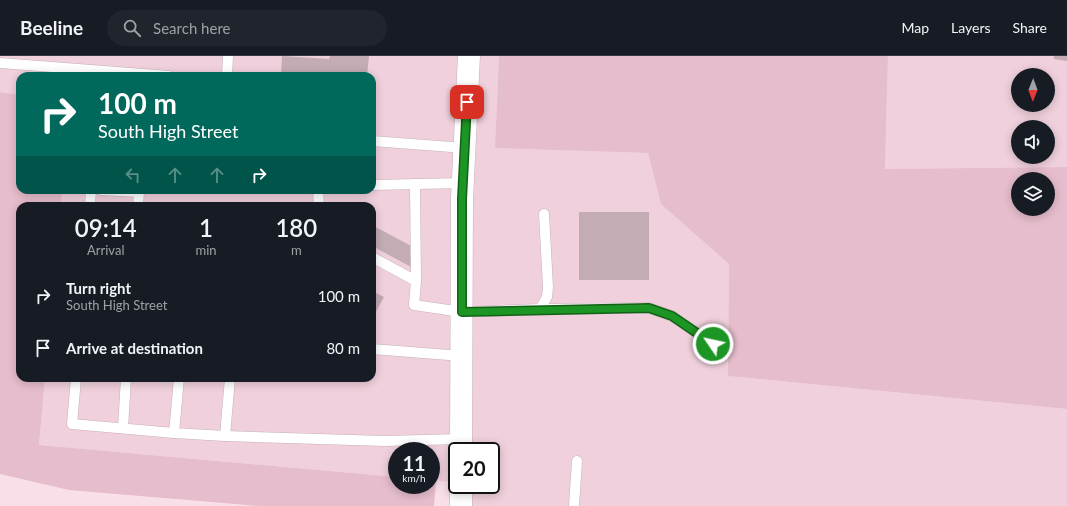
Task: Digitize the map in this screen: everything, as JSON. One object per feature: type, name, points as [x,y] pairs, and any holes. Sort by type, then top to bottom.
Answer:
[{"type":"main road","points":[[461,442],[463,183],[469,56]]},
{"type":"main road","points":[[461,494],[461,506]]},
{"type":"lane","points":[[227,72],[228,56]]},
{"type":"lane","points":[[0,63],[117,72]]},
{"type":"lane","points":[[376,141],[464,148]]},
{"type":"lane","points":[[376,185],[463,183]]},
{"type":"lane","points":[[415,184],[416,281],[414,305],[462,312],[540,309],[649,308],[672,316],[713,344]]},
{"type":"lane","points":[[540,309],[547,297],[548,287],[544,214]]},
{"type":"lane","points":[[376,259],[416,281]]},
{"type":"lane","points":[[376,350],[462,356]]},
{"type":"lane","points":[[76,382],[72,424],[224,436],[448,444]]},
{"type":"lane","points":[[123,428],[126,382]]},
{"type":"lane","points":[[174,433],[179,382]]},
{"type":"lane","points":[[224,436],[230,382]]},
{"type":"lane","points":[[574,506],[577,461]]},
{"type":"shaded area","points":[[0,56],[499,56],[495,148],[648,153],[661,204],[729,264],[728,376],[1067,409],[1067,506],[453,506],[453,494],[500,494],[500,442],[448,442],[448,482],[440,481],[440,442],[388,442],[388,476],[39,445],[45,382],[376,382],[376,202],[61,202],[62,194],[376,194],[376,72],[16,72],[16,94],[0,92]]},
{"type":"shaded area","points":[[499,56],[888,56],[885,169],[1067,167],[1067,409],[728,376],[729,264],[661,204],[648,153],[495,148]]},
{"type":"shaded area","points":[[888,56],[1067,56],[1067,167],[885,169]]},
{"type":"shaded area","points":[[0,92],[16,94],[16,194],[62,194],[61,202],[16,202],[16,382],[45,382],[39,445],[388,476],[388,494],[435,494],[434,506],[258,506],[69,490],[0,474]]},
{"type":"building","points":[[282,56],[329,59],[330,56],[369,56],[367,72],[281,72]]},
{"type":"building","points":[[1054,56],[1067,56],[1067,61],[1054,59]]},
{"type":"building","points":[[579,212],[649,212],[649,280],[579,280]]},
{"type":"building","points":[[376,227],[413,247],[413,268],[376,248]]},
{"type":"building","points":[[376,293],[384,297],[376,312]]},
{"type":"route","points":[[467,102],[462,199],[462,312],[540,309],[649,308],[672,316],[713,344]]}]
